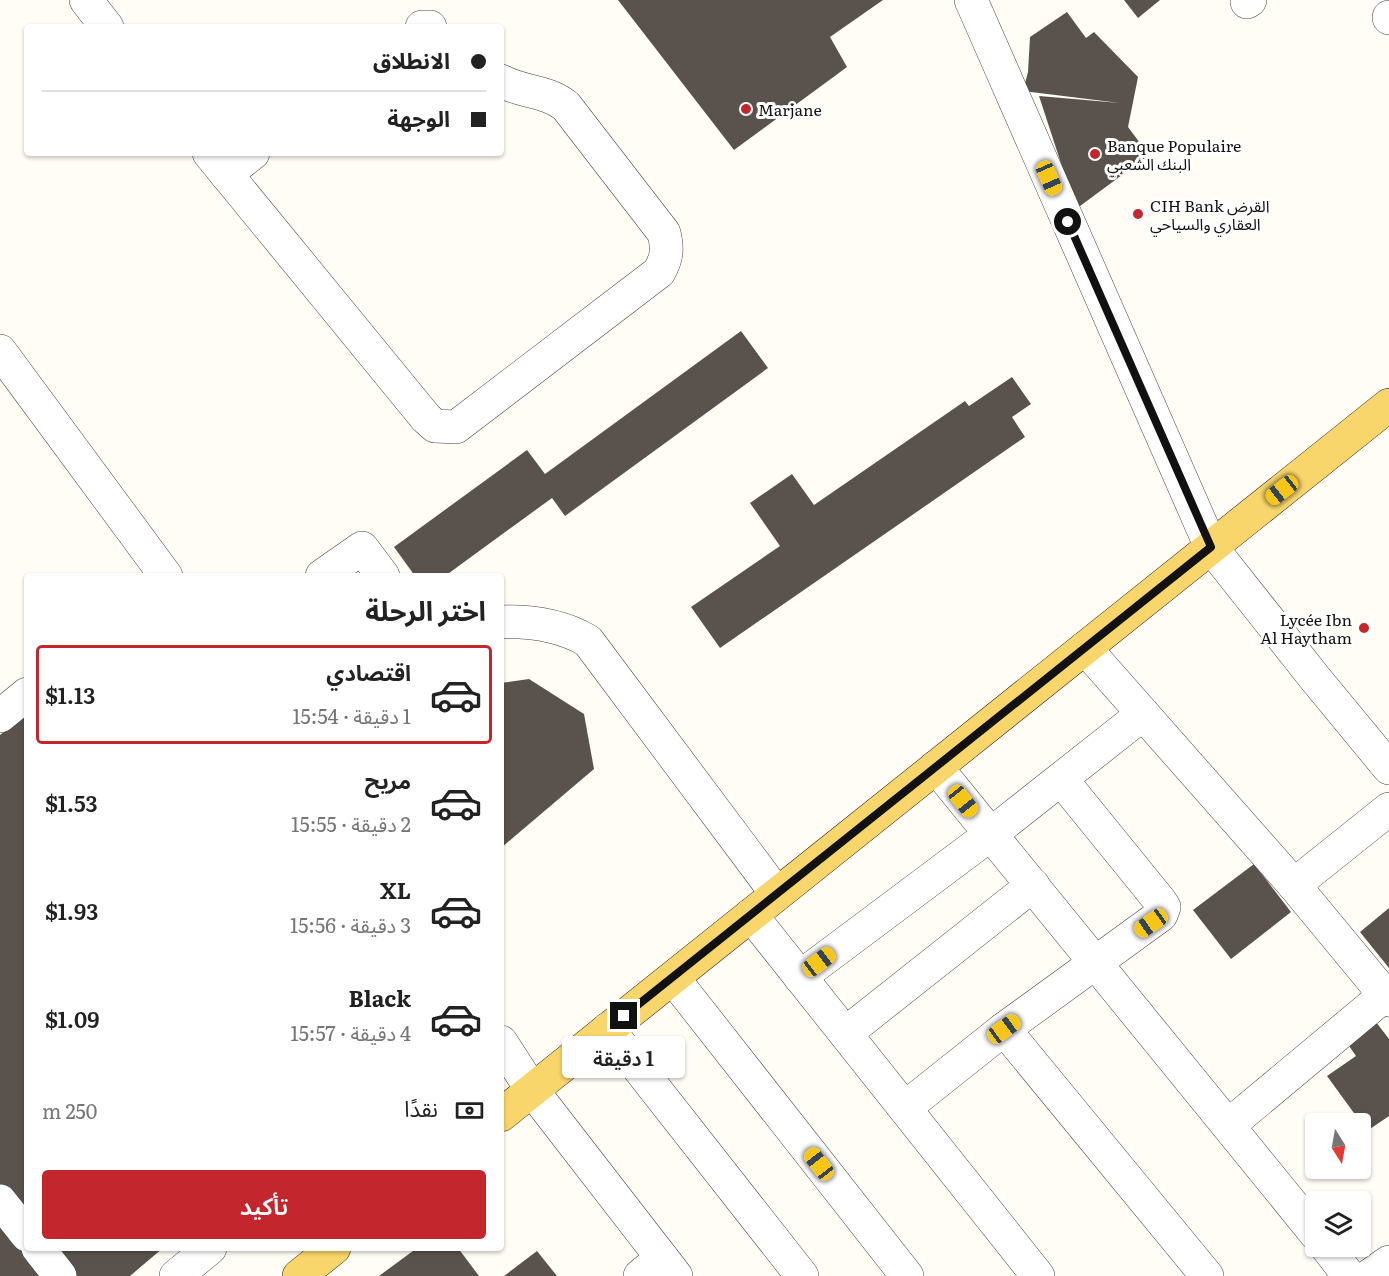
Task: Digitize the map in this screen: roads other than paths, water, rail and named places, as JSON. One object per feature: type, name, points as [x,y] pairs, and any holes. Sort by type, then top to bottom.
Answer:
[{"type":"main road","points":[[504,1113],[1389,405]]},
{"type":"main road","points":[[299,1276],[330,1251]]},
{"type":"street","points":[[86,0],[105,24]]},
{"type":"street","points":[[971,0],[1211,547],[1389,768]]},
{"type":"street","points":[[243,156],[217,164],[426,418],[435,426],[456,427],[659,272],[666,259],[667,246],[664,233],[566,106],[555,97],[512,87],[504,83]]},
{"type":"street","points":[[0,351],[164,573]]},
{"type":"street","points":[[326,573],[362,548],[381,573]]},
{"type":"street","points":[[504,622],[550,625],[570,630],[588,641],[777,894]]},
{"type":"street","points":[[1085,648],[1294,885],[1387,998],[1229,1125]]},
{"type":"street","points":[[0,716],[24,696]]},
{"type":"street","points":[[801,977],[991,834],[1143,714]]},
{"type":"street","points":[[936,767],[1033,885],[1093,963],[1229,1125],[1305,1220]]},
{"type":"street","points":[[906,1107],[1004,1029],[1161,915],[1164,908],[1061,779]]},
{"type":"street","points":[[1294,885],[1389,809]]},
{"type":"street","points":[[846,1033],[1033,885]]},
{"type":"street","points":[[751,915],[906,1107],[1038,1276]]},
{"type":"street","points":[[673,978],[907,1276]]},
{"type":"street","points":[[608,1029],[802,1276]]},
{"type":"street","points":[[1004,1029],[1207,1276]]},
{"type":"street","points":[[504,1047],[532,1090],[660,1270]]},
{"type":"street","points":[[0,1201],[24,1230]]},
{"type":"street","points":[[40,1251],[60,1276]]},
{"type":"street","points":[[176,1276],[206,1251]]},
{"type":"street","points":[[1334,1257],[1349,1276]]},
{"type":"street","points":[[1369,1276],[1389,1262]]},
{"type":"place","name":"Marjane","points":[[746,109]]},
{"type":"place","name":"Banque Populaire البنك الشعبي","points":[[1095,154]]},
{"type":"place","name":"CIH Bank القرض العقاري والسياحي","points":[[1138,214]]},
{"type":"place","name":"Lycée Ibn Al Haytham","points":[[1364,628]]}]
